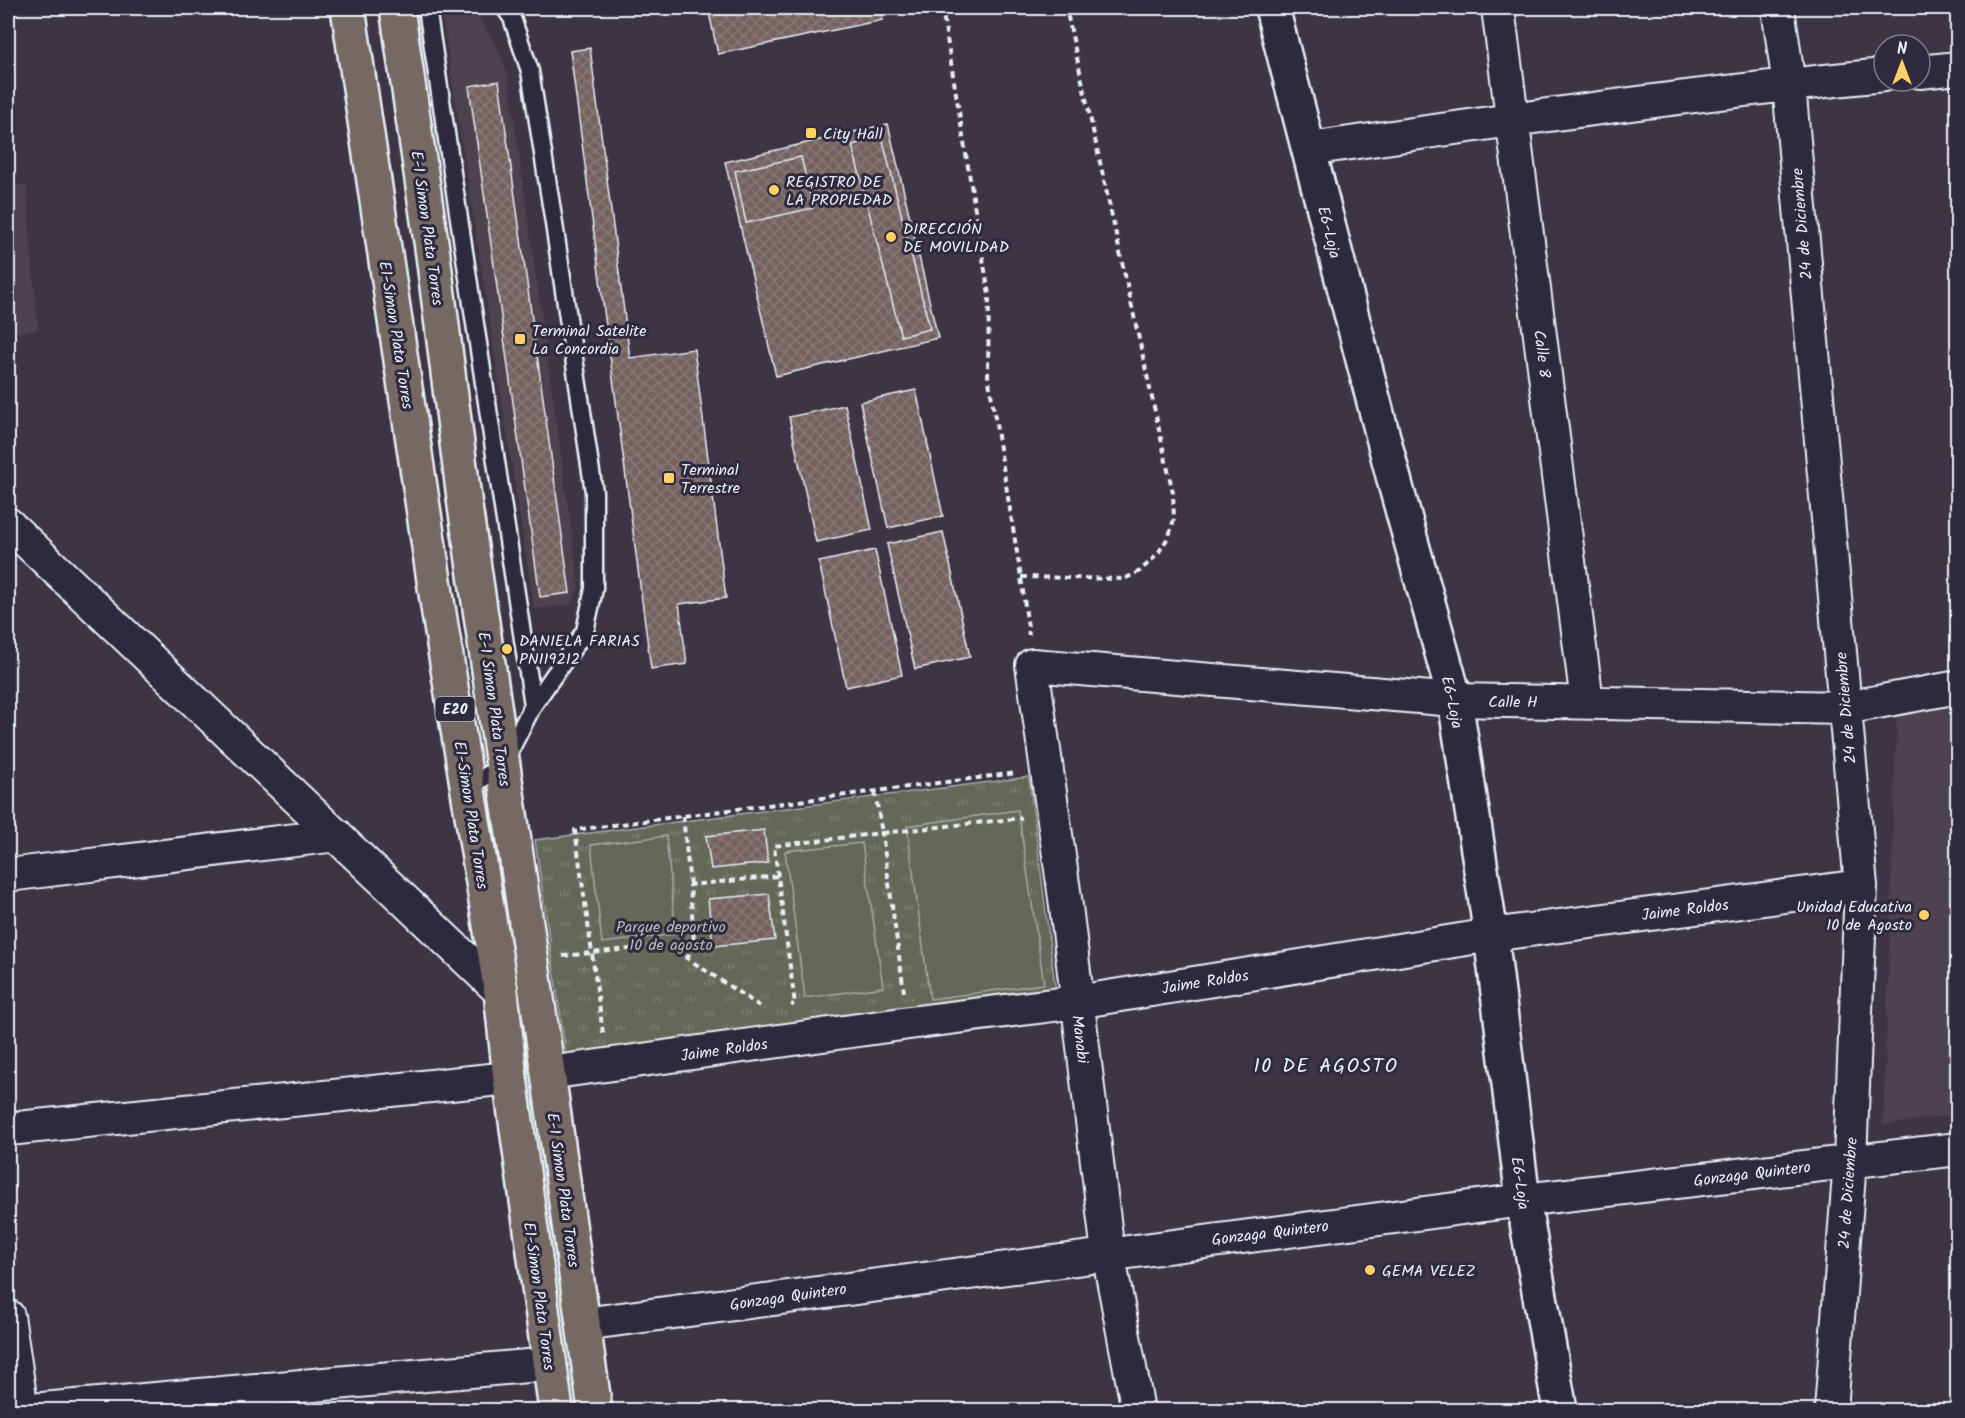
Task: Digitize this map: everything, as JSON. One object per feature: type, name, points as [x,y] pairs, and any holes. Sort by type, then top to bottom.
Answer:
[{"type":"highway","name":"E1-Simon Plata Torres","points":[[348,8],[440,620],[501,992],[510,1078],[556,1410]]},
{"type":"highway","name":"E-1 Simon Plata Torres","points":[[397,8],[433,255],[465,506],[595,1410]]},
{"type":"main road","name":"E6-Loja","points":[[1272,8],[1393,476],[1455,700],[1491,934],[1523,1200],[1560,1410]]},
{"type":"street","name":"Calle 8","points":[[1498,8],[1587,702]]},
{"type":"street","name":"24 de Diciembre","points":[[1778,8],[1789,85],[1862,886],[1850,1161],[1831,1410]]},
{"type":"street","points":[[1932,71],[1958,68]]},
{"type":"street","points":[[1309,149],[1514,119],[1872,76]]},
{"type":"street","points":[[8,524],[501,992]]},
{"type":"street","name":"Calle H","points":[[1032,666],[1455,700],[1845,708],[1958,687]]},
{"type":"street","name":"Manabi","points":[[1032,666],[1065,898],[1108,1253],[1138,1410]]},
{"type":"street","points":[[8,875],[337,835]]},
{"type":"street","name":"Jaime Roldos","points":[[548,1073],[1077,1002],[1491,934],[1862,886]]},
{"type":"street","points":[[8,1129],[510,1078]]},
{"type":"street","name":"Gonzaga Quintero","points":[[583,1324],[1523,1200],[1958,1149]]},
{"type":"street","points":[[8,1316],[21,1410]]},
{"type":"street","points":[[31,1410],[550,1364]]},
{"type":"lane","points":[[427,8],[533,705]]},
{"type":"lane","points":[[468,789],[503,764],[533,705],[585,631],[594,589],[594,492],[554,217],[530,71],[512,18],[505,8]]},
{"type":"path","points":[[942,8],[989,295],[988,375],[1021,578],[1032,666]]},
{"type":"path","points":[[1021,578],[1124,579],[1140,572],[1157,555],[1169,536],[1174,519],[1173,493],[1066,8]]},
{"type":"path","points":[[592,953],[575,830],[1047,769]]},
{"type":"path","points":[[875,792],[904,994]]},
{"type":"path","points":[[683,816],[694,942],[687,959]]},
{"type":"path","points":[[796,1012],[774,846],[1025,818]]},
{"type":"path","points":[[690,885],[778,876]]},
{"type":"path","points":[[531,960],[667,945],[764,1008],[774,1007]]},
{"type":"path","points":[[785,1005],[795,1004]]},
{"type":"path","points":[[764,1008],[769,1042]]},
{"type":"shaded area","points":[[441,8],[470,8],[473,10],[497,47],[508,75],[579,585],[570,605],[534,609]]},
{"type":"shaded area","points":[[26,184],[38,329],[8,334],[8,187]]},
{"type":"shaded area","name":"Unidad Educativa 10 de Agosto","points":[[1957,704],[1957,1115],[1883,1125],[1897,715]]},
{"type":"green space","name":"Parque deportivo 10 de agosto","points":[[1029,777],[1056,993],[567,1062],[535,840]]},
{"type":"green space","points":[[1018,810],[1044,984],[930,999],[907,826]]},
{"type":"green space","points":[[666,836],[676,934],[602,943],[591,845]]},
{"type":"green space","points":[[862,843],[883,987],[805,998],[785,851]]},
{"type":"building","points":[[708,8],[881,8],[883,20],[718,54]]},
{"type":"building","name":"Terminal Terrestre","points":[[590,48],[630,358],[694,349],[726,598],[679,604],[687,664],[651,669],[570,51]]},
{"type":"building","name":"Terminal Satelite La Concordia","points":[[499,81],[570,593],[540,597],[469,86]]},
{"type":"building","points":[[888,124],[938,338],[776,376],[725,162]]},
{"type":"building","name":"DIRECCIÓN DE MOVILIDAD","points":[[882,137],[930,329],[901,336],[852,145]]},
{"type":"building","name":"REGISTRO DE LA PROPIEDAD","points":[[801,157],[813,208],[746,223],[735,171]]},
{"type":"building","points":[[916,390],[943,516],[888,528],[860,402]]},
{"type":"building","points":[[845,405],[872,530],[816,542],[789,417]]},
{"type":"building","points":[[943,532],[970,657],[915,669],[887,544]]},
{"type":"building","points":[[875,550],[902,675],[846,687],[819,562]]},
{"type":"building","points":[[764,830],[768,863],[711,869],[706,836]]},
{"type":"building","points":[[769,894],[775,940],[713,946],[708,899]]},
{"type":"place","name":"City Hall","points":[[811,133]]},
{"type":"place","name":"REGISTRO DE LA PROPIEDAD","points":[[774,190]]},
{"type":"place","name":"DIRECCIÓN DE MOVILIDAD","points":[[891,237]]},
{"type":"place","name":"Terminal Satelite La Concordia","points":[[520,339]]},
{"type":"place","name":"Terminal Terrestre","points":[[669,478]]},
{"type":"place","name":"DANIELA FARIAS PN119212","points":[[507,649]]},
{"type":"place","name":"Unidad Educativa 10 de Agosto","points":[[1924,915]]},
{"type":"place","name":"GEMA VELEZ","points":[[1370,1270]]},
{"type":"district","name":"10 DE AGOSTO","points":[[1326,1065]]}]
